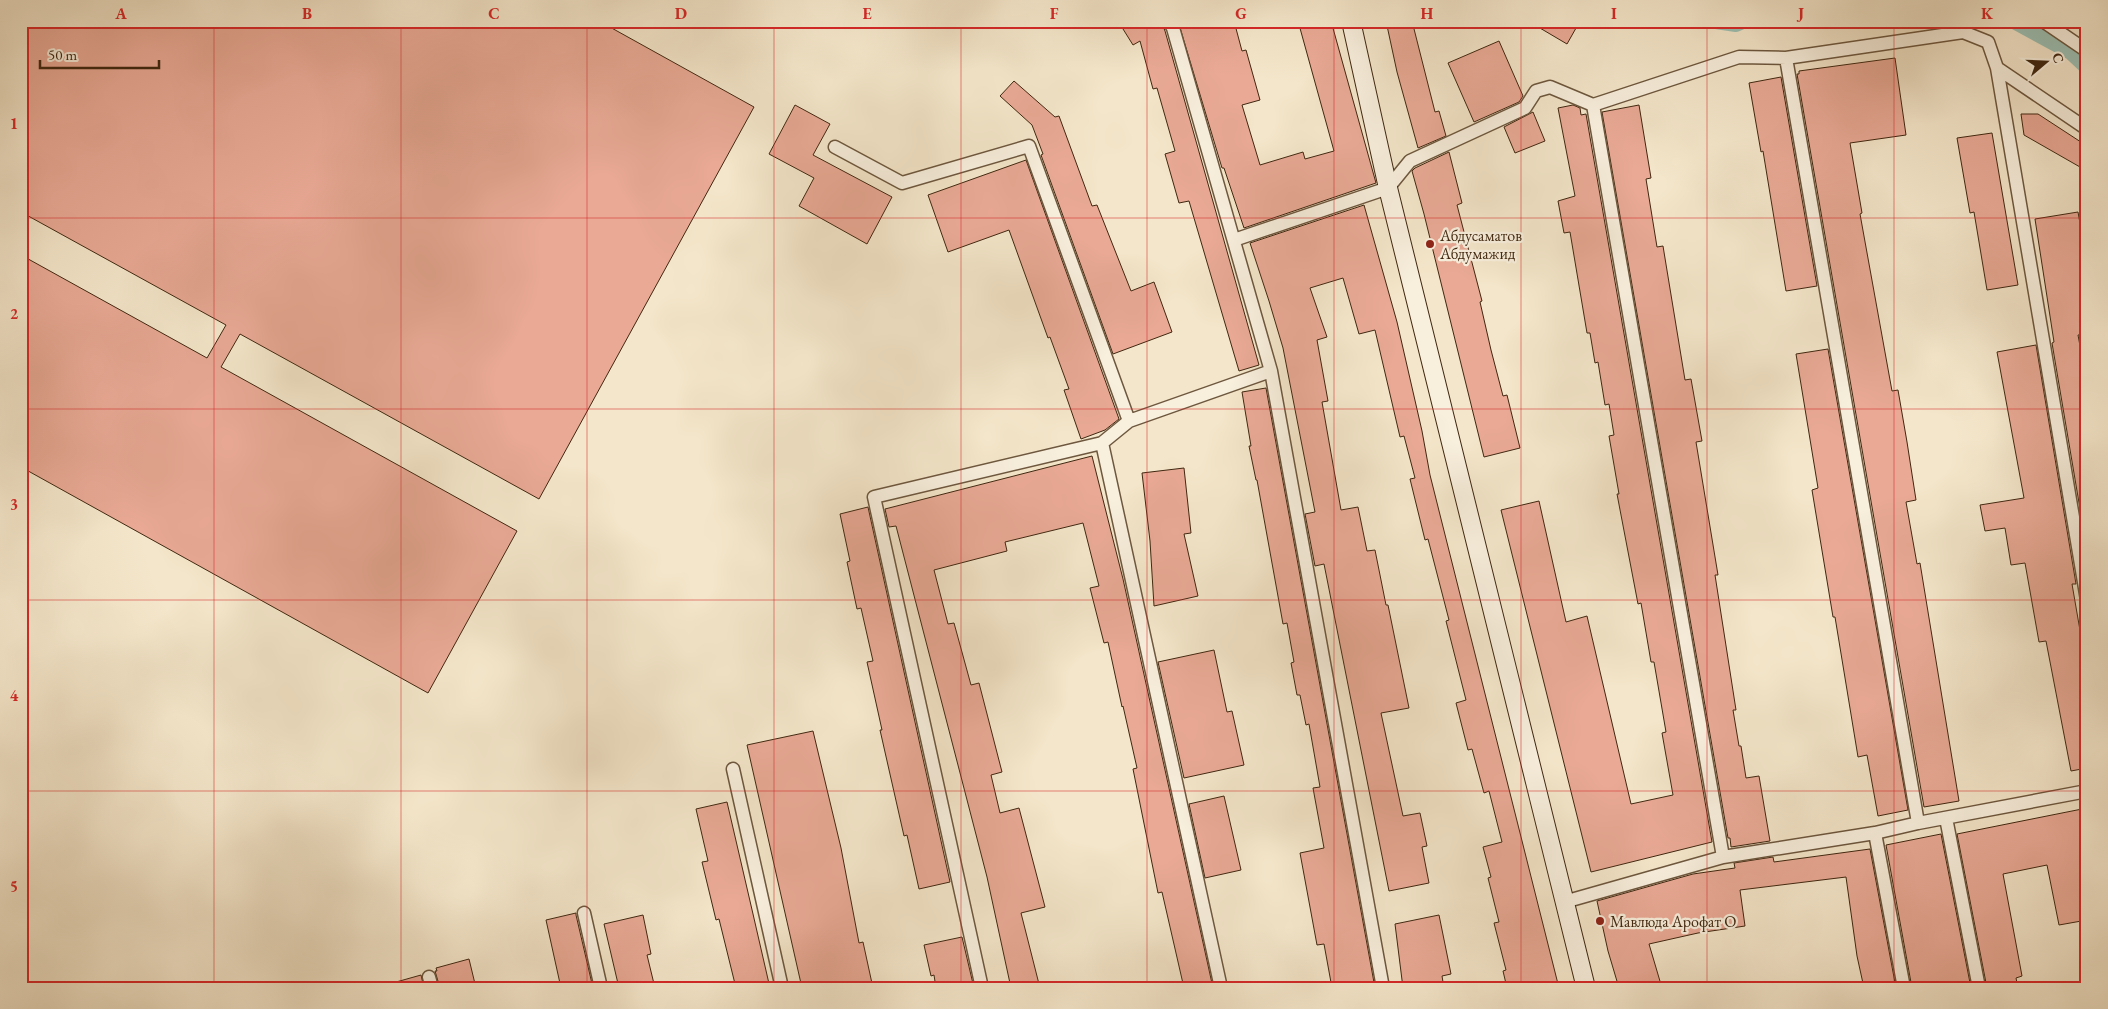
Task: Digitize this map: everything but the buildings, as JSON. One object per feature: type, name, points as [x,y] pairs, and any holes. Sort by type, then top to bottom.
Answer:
[{"type":"main road","points":[[1351,21],[1388,188],[1586,988]]},
{"type":"street","points":[[1169,21],[1173,28],[1271,371],[1384,988]]},
{"type":"street","points":[[2043,21],[2087,51]]},
{"type":"street","points":[[1234,240],[1388,188],[1410,161],[1525,108],[1536,91],[1550,87],[1593,105],[1739,57],[1786,58],[1963,32],[1988,42],[1997,68],[2087,600]]},
{"type":"street","points":[[1786,58],[1918,823]]},
{"type":"street","points":[[1997,68],[2087,129]]},
{"type":"street","points":[[1593,105],[1723,857]]},
{"type":"street","points":[[835,147],[902,183],[1029,146],[1129,421]]},
{"type":"street","points":[[982,988],[874,497],[1102,443],[1129,421],[1271,371]]},
{"type":"street","points":[[1102,443],[1221,988]]},
{"type":"street","points":[[733,769],[782,988]]},
{"type":"street","points":[[1564,902],[1723,857],[1876,833],[1918,823],[2087,791]]},
{"type":"street","points":[[1946,818],[1979,988]]},
{"type":"street","points":[[1876,833],[1904,988]]},
{"type":"street","points":[[584,913],[601,988]]},
{"type":"waterway","points":[[1716,21],[1736,24],[1743,21]]},
{"type":"waterway","points":[[2014,21],[2071,52],[2087,67]]},
{"type":"place","name":"Абдусаматов Абдумажид","points":[[1430,244]]},
{"type":"place","name":"Мавлюда Арофат О","points":[[1600,921]]}]
